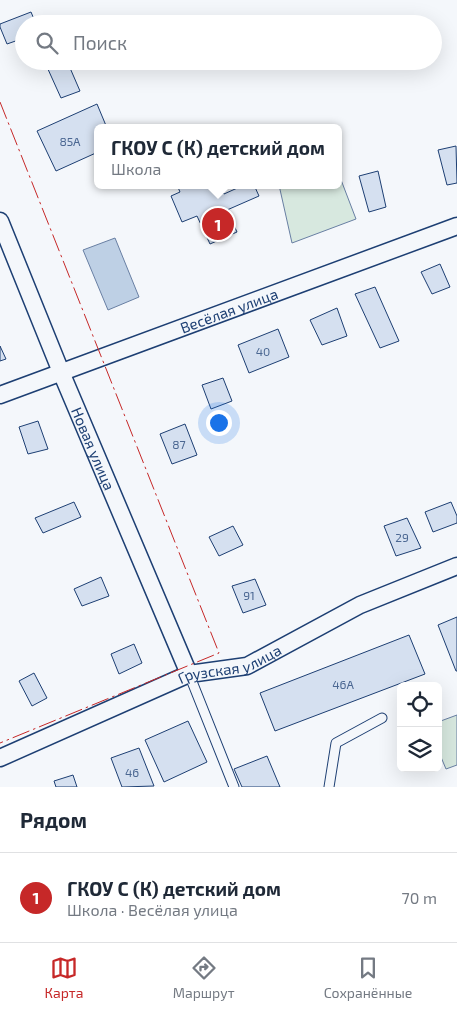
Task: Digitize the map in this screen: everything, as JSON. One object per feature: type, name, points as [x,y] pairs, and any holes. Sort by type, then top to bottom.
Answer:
[{"type":"street","name":"Новая улица","points":[[0,222],[61,372],[189,674]]},
{"type":"street","name":"Весёлая улица","points":[[0,395],[457,226]]},
{"type":"street","name":"Грузская улица","points":[[0,758],[189,674],[247,666],[360,605],[457,566]]},
{"type":"lane","points":[[189,674],[234,787]]},
{"type":"lane","points":[[329,787],[336,743],[382,718]]},
{"type":"shaded area","points":[[342,182],[356,219],[292,243],[280,189],[342,189]]},
{"type":"shaded area","points":[[457,715],[457,765],[446,769],[442,760],[442,721]]},
{"type":"water","points":[[115,238],[139,297],[108,310],[83,250]]},
{"type":"building","points":[[15,18],[15,41],[7,44],[0,24]]},
{"type":"building","points":[[48,70],[71,70],[80,91],[61,98]]},
{"type":"building","points":[[97,104],[105,124],[94,124],[94,154],[56,171],[37,131]]},
{"type":"building","points":[[456,146],[457,183],[447,185],[438,150]]},
{"type":"building","points":[[378,171],[386,207],[369,212],[359,176]]},
{"type":"building","points":[[179,189],[222,189],[224,194],[235,189],[256,189],[259,196],[227,210],[237,232],[210,244],[197,216],[182,222],[171,196],[180,192]]},
{"type":"building","points":[[440,264],[450,287],[432,294],[421,272]]},
{"type":"building","points":[[375,287],[399,341],[380,348],[355,294]]},
{"type":"building","points":[[337,308],[347,336],[322,345],[310,320]]},
{"type":"building","points":[[278,329],[289,357],[249,373],[238,345]]},
{"type":"building","points":[[0,346],[6,359],[0,361]]},
{"type":"building","points":[[223,378],[232,401],[211,409],[202,385]]},
{"type":"building","points":[[38,421],[48,449],[28,454],[19,427]]},
{"type":"building","points":[[185,424],[197,455],[172,464],[160,434]]},
{"type":"building","points":[[74,502],[81,517],[43,533],[35,518]]},
{"type":"building","points":[[451,502],[457,516],[457,523],[433,532],[425,512]]},
{"type":"building","points":[[407,518],[421,548],[396,556],[384,526]]},
{"type":"building","points":[[233,526],[243,545],[219,556],[209,537]]},
{"type":"building","points":[[101,577],[109,596],[82,606],[74,589]]},
{"type":"building","points":[[255,579],[266,605],[243,613],[232,586]]},
{"type":"building","points":[[457,617],[457,671],[456,671],[438,625]]},
{"type":"building","points":[[409,635],[425,674],[404,682],[397,682],[397,685],[275,731],[260,693]]},
{"type":"building","points":[[134,644],[142,663],[119,674],[111,654]]},
{"type":"building","points":[[34,673],[47,698],[32,706],[19,681]]},
{"type":"building","points":[[188,721],[207,762],[164,782],[145,740]]},
{"type":"building","points":[[139,748],[154,786],[122,787],[111,758]]},
{"type":"building","points":[[267,756],[280,787],[242,787],[234,769]]},
{"type":"building","points":[[73,775],[77,787],[56,787],[54,781]]},
{"type":"power","points":[[0,102],[219,653],[0,743]]},
{"type":"place","name":"ГКОУ С (К) детский дом","points":[[218,224]]}]
